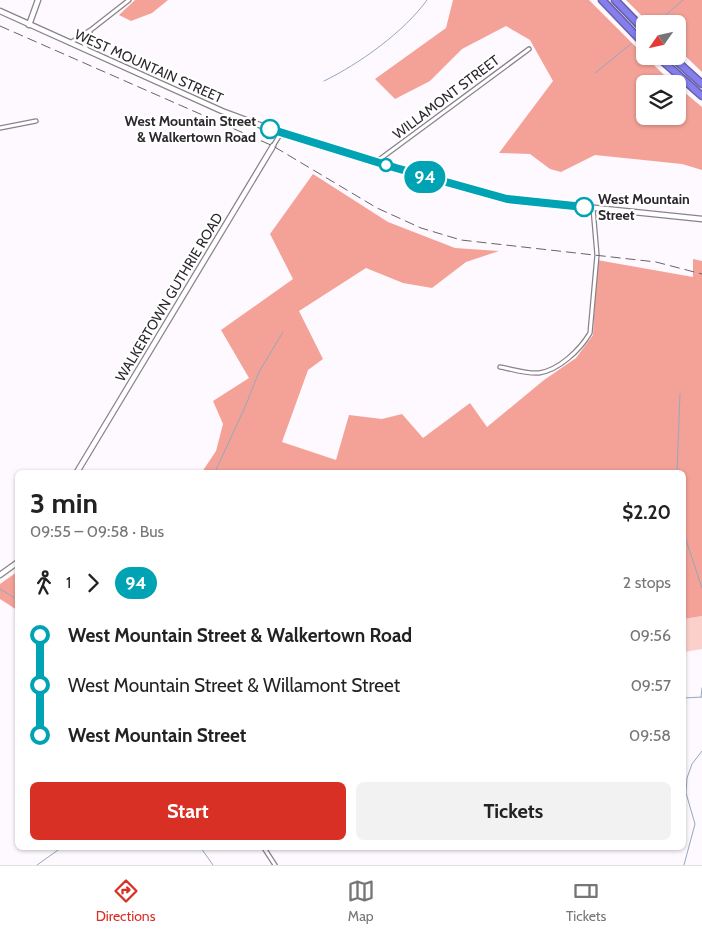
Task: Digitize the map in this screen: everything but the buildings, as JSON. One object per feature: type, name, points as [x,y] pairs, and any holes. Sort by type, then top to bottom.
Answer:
[{"type":"highway","points":[[602,0],[636,36]]},
{"type":"highway","points":[[615,0],[636,22]]},
{"type":"highway","points":[[667,65],[702,96]]},
{"type":"highway","points":[[681,65],[702,84]]},
{"type":"main road","points":[[29,25],[38,0]]},
{"type":"main road","name":"WEST MOUNTAIN STREET","points":[[0,11],[222,111],[281,133],[376,162],[507,199],[702,219]]},
{"type":"main road","name":"WALKERTOWN GUTHRIE ROAD","points":[[78,470],[273,146]]},
{"type":"main road","points":[[0,575],[15,564]]},
{"type":"street","points":[[70,43],[92,30],[129,0]]},
{"type":"street","points":[[88,51],[83,42],[92,30]]},
{"type":"street","name":"WILLAMONT STREET","points":[[376,162],[529,49]]},
{"type":"street","points":[[0,128],[36,121]]},
{"type":"street","name":"WALKERTOWN GUTHRIE ROAD","points":[[273,146],[281,133]]},
{"type":"street","points":[[500,367],[532,373],[546,370],[570,356],[590,333],[597,255],[593,208]]},
{"type":"street","points":[[265,850],[274,864]]},
{"type":"shaded area","points":[[135,0],[168,0],[152,13],[131,21],[119,15]]},
{"type":"shaded area","points":[[453,0],[589,0],[636,47],[636,65],[654,65],[664,75],[636,75],[636,125],[686,125],[686,94],[702,107],[702,170],[682,164],[595,155],[561,172],[550,169],[530,154],[499,153],[553,81],[530,40],[506,26],[462,49],[430,81],[395,99],[375,79],[446,28]]},
{"type":"shaded area","points":[[626,0],[702,0],[702,72],[686,57],[686,15],[641,15]]},
{"type":"shaded area","points":[[313,174],[388,222],[455,248],[499,251],[466,262],[432,288],[403,283],[366,268],[299,311],[323,359],[308,370],[282,442],[336,460],[349,415],[382,419],[402,414],[423,438],[470,403],[487,427],[544,380],[576,358],[593,335],[597,260],[693,277],[693,259],[702,261],[702,616],[686,619],[686,470],[203,470],[216,451],[223,424],[213,401],[249,378],[221,330],[293,279],[270,234]]},
{"type":"shaded area","points":[[15,573],[15,609],[0,599],[0,584]]},
{"type":"shaded area","points":[[702,616],[702,649],[686,652],[686,619]]},
{"type":"waterway","points":[[324,81],[352,66],[394,35],[427,0]]},
{"type":"waterway","points":[[666,15],[683,0]]},
{"type":"waterway","points":[[595,73],[631,44]]},
{"type":"waterway","points":[[216,470],[259,372],[283,332]]},
{"type":"waterway","points":[[677,470],[680,394]]},
{"type":"waterway","points":[[686,540],[702,588]]},
{"type":"waterway","points":[[0,589],[15,598]]},
{"type":"waterway","points":[[701,697],[702,688]]},
{"type":"waterway","points":[[686,698],[702,697]]},
{"type":"waterway","points":[[684,865],[695,824],[686,793],[687,778],[692,764],[702,751]]},
{"type":"waterway","points":[[37,865],[58,850]]},
{"type":"waterway","points":[[202,850],[213,865]]},
{"type":"railway","points":[[0,26],[273,146],[377,208],[421,228],[461,240],[656,262],[702,274]]},
{"type":"bus line","name":"94","points":[[270,129],[396,168],[507,199],[584,207]]},
{"type":"place","name":"West Mountain Street & Walkertown Road","points":[[270,129]]},
{"type":"place","name":"West Mountain Street","points":[[584,207]]}]
